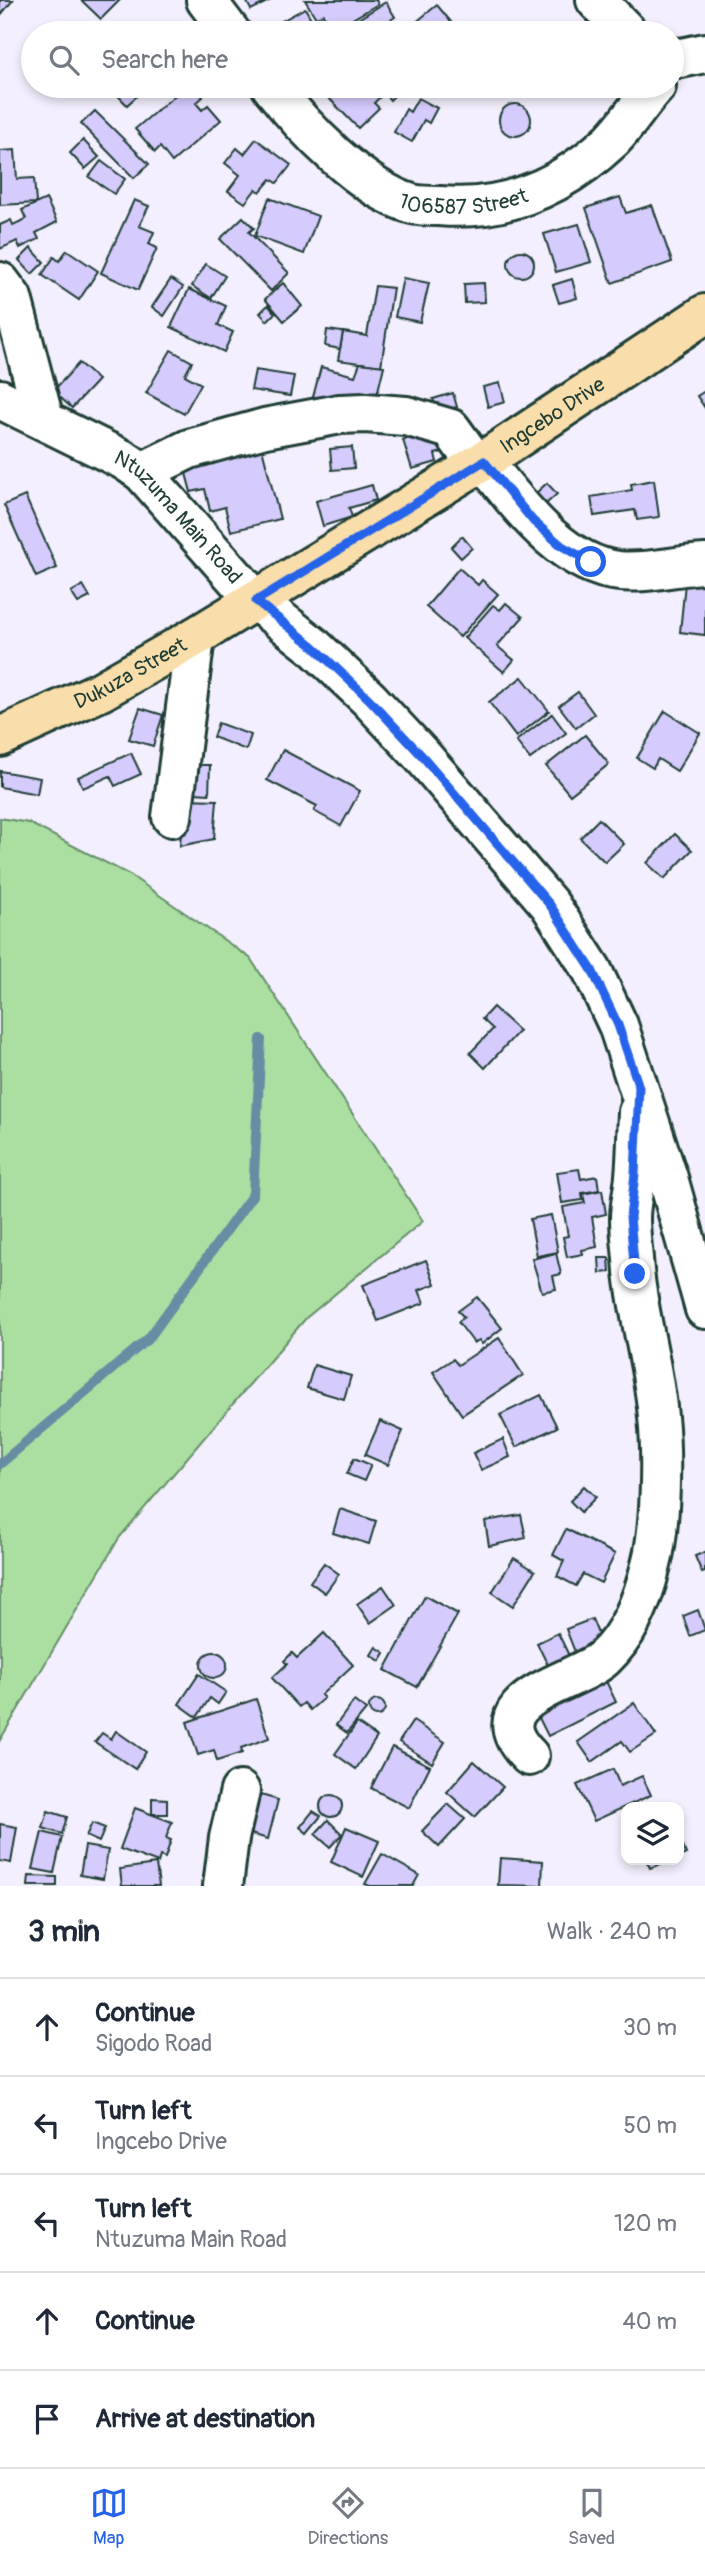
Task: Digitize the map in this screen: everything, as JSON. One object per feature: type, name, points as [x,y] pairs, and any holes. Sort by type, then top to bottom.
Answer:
[{"type":"main road","name":"Ingcebo Drive","points":[[256,601],[480,463],[705,314]]},
{"type":"main road","name":"Dukuza Street","points":[[0,737],[102,691],[256,601]]},
{"type":"street","points":[[206,0],[222,21]]},
{"type":"street","points":[[596,0],[616,21]]},
{"type":"street","name":"106587 Street","points":[[280,98],[353,172],[413,204],[462,208],[499,204],[527,197],[570,173],[613,139],[646,98]]},
{"type":"street","points":[[0,282],[12,298],[44,420]]},
{"type":"street","name":"Ntuzuma Main Road","points":[[0,399],[124,460],[142,472],[256,601],[313,646],[369,699],[483,824],[550,905],[592,970],[618,1025],[705,1308]]},
{"type":"street","points":[[142,472],[189,449],[265,428],[340,414],[406,416],[451,429],[533,521],[562,546],[591,562],[619,571],[705,564]]},
{"type":"street","points":[[172,817],[195,637]]},
{"type":"street","points":[[528,1756],[519,1746],[514,1733],[516,1710],[530,1698],[601,1661],[621,1641],[633,1618],[652,1564],[659,1485],[658,1418],[635,1274],[630,1217],[639,1087]]},
{"type":"street","points":[[223,1886],[229,1838],[240,1791]]},
{"type":"green space","points":[[0,818],[29,823],[130,875],[250,958],[423,1221],[306,1318],[119,1538],[0,1740]]},
{"type":"building","points":[[0,0],[13,0],[0,16]]},
{"type":"building","points":[[81,0],[120,0],[101,19]]},
{"type":"building","points":[[246,0],[271,0],[251,10]]},
{"type":"building","points":[[305,0],[376,0],[378,4],[349,21],[327,21],[323,14],[316,18]]},
{"type":"building","points":[[386,2],[395,17],[388,21],[355,21]]},
{"type":"building","points":[[437,5],[450,21],[417,21]]},
{"type":"building","points":[[305,8],[312,21],[282,21]]},
{"type":"building","points":[[120,98],[135,98],[127,105]]},
{"type":"building","points":[[172,98],[202,98],[196,103],[202,110],[208,105],[221,120],[172,162],[160,147],[155,152],[135,129]]},
{"type":"building","points":[[329,98],[379,98],[374,103],[379,108],[358,128]]},
{"type":"building","points":[[418,98],[437,108],[429,123],[424,120],[412,142],[394,132],[406,109],[410,112]]},
{"type":"building","points":[[515,104],[526,109],[531,120],[526,131],[515,136],[504,131],[499,120],[504,109]]},
{"type":"building","points":[[95,111],[149,164],[134,178],[81,124]]},
{"type":"building","points":[[256,139],[291,165],[277,183],[271,179],[260,192],[256,189],[245,203],[228,191],[240,175],[225,163],[237,148],[244,154]]},
{"type":"building","points":[[83,140],[99,157],[85,169],[70,153]]},
{"type":"building","points":[[15,150],[17,179],[34,178],[36,203],[0,205],[0,151]]},
{"type":"building","points":[[101,161],[125,179],[114,194],[89,177]]},
{"type":"building","points":[[620,197],[626,213],[652,205],[672,262],[612,283],[586,208]]},
{"type":"building","points":[[269,198],[318,216],[304,254],[255,236]]},
{"type":"building","points":[[46,199],[57,222],[36,233],[39,239],[20,248],[17,241],[0,249],[0,225],[11,220],[13,225],[26,219],[22,210]]},
{"type":"building","points":[[134,200],[149,206],[139,226],[154,232],[149,244],[157,248],[138,290],[101,273]]},
{"type":"building","points":[[243,217],[254,228],[249,232],[289,273],[271,291],[220,239]]},
{"type":"building","points":[[579,224],[591,262],[556,272],[544,234]]},
{"type":"building","points":[[31,248],[44,262],[32,274],[19,260]]},
{"type":"building","points":[[67,250],[98,271],[79,300],[42,275],[54,257],[59,261]]},
{"type":"building","points":[[521,251],[530,255],[534,264],[530,273],[521,277],[512,273],[508,264],[512,255]]},
{"type":"building","points":[[206,264],[225,276],[211,298],[192,286]]},
{"type":"building","points":[[403,278],[429,283],[420,322],[395,317]]},
{"type":"building","points":[[171,279],[183,287],[164,316],[152,307]]},
{"type":"building","points":[[572,279],[577,298],[559,303],[553,285]]},
{"type":"building","points":[[283,283],[302,306],[284,321],[265,299]]},
{"type":"building","points":[[484,283],[485,302],[465,303],[464,284]]},
{"type":"building","points":[[375,286],[393,288],[381,366],[338,360],[343,332],[367,336]]},
{"type":"building","points":[[189,289],[226,306],[218,325],[233,332],[224,352],[171,327]]},
{"type":"building","points":[[268,305],[275,313],[267,321],[260,313]]},
{"type":"building","points":[[327,330],[343,332],[340,349],[325,346]]},
{"type":"building","points":[[171,350],[192,362],[185,375],[201,384],[184,414],[146,393]]},
{"type":"building","points":[[79,363],[98,380],[72,408],[53,391]]},
{"type":"building","points":[[360,363],[384,366],[374,407],[348,407],[313,397],[321,367],[355,376]]},
{"type":"building","points":[[255,370],[294,376],[290,396],[251,390]]},
{"type":"building","points":[[500,383],[505,402],[488,407],[483,387]]},
{"type":"building","points":[[705,391],[705,408],[697,396]]},
{"type":"building","points":[[453,393],[457,407],[437,412],[433,399]]},
{"type":"building","points":[[440,430],[446,451],[435,454],[437,462],[412,469],[403,440]]},
{"type":"building","points":[[261,444],[280,519],[231,531],[225,507],[210,511],[205,489],[191,492],[183,462]]},
{"type":"building","points":[[352,447],[354,468],[332,470],[330,449]]},
{"type":"building","points":[[654,480],[659,517],[637,520],[635,510],[594,516],[591,497],[632,490],[631,484]]},
{"type":"building","points":[[547,483],[557,494],[535,514],[525,503]]},
{"type":"building","points":[[372,485],[376,500],[349,508],[352,517],[323,526],[316,501]]},
{"type":"building","points":[[25,496],[57,568],[36,577],[4,505]]},
{"type":"building","points":[[462,536],[472,548],[461,558],[451,547]]},
{"type":"building","points":[[459,568],[478,585],[482,580],[498,594],[460,637],[426,607]]},
{"type":"building","points":[[685,583],[705,585],[705,635],[680,632]]},
{"type":"building","points":[[83,585],[90,597],[78,603],[71,592]]},
{"type":"building","points":[[506,603],[523,617],[497,646],[514,660],[504,672],[464,638],[493,605],[500,610]]},
{"type":"building","points":[[522,677],[549,711],[516,737],[489,702]]},
{"type":"building","points":[[578,692],[594,714],[576,728],[559,706]]},
{"type":"building","points":[[140,708],[163,715],[153,746],[129,739]]},
{"type":"building","points":[[665,711],[700,733],[677,771],[658,759],[653,768],[637,758]]},
{"type":"building","points":[[552,714],[566,733],[530,759],[516,741]]},
{"type":"building","points":[[218,723],[251,735],[246,750],[213,737]]},
{"type":"building","points":[[585,735],[609,764],[570,795],[546,766]]},
{"type":"building","points":[[283,750],[360,791],[341,826],[314,811],[317,806],[267,780]]},
{"type":"building","points":[[131,753],[141,774],[115,786],[110,776],[83,788],[78,777]]},
{"type":"building","points":[[195,765],[210,765],[209,794],[194,793]]},
{"type":"building","points":[[0,771],[40,778],[37,794],[0,787]]},
{"type":"building","points":[[183,799],[217,800],[214,839],[180,846]]},
{"type":"building","points":[[599,819],[624,844],[605,862],[580,838]]},
{"type":"building","points":[[675,834],[692,850],[664,879],[647,863]]},
{"type":"building","points":[[493,1007],[519,1031],[485,1068],[470,1053],[493,1029],[482,1019]]},
{"type":"building","points":[[579,1169],[581,1179],[597,1176],[599,1190],[582,1193],[583,1200],[562,1203],[557,1172]]},
{"type":"building","points":[[602,1190],[606,1214],[592,1217],[597,1247],[582,1250],[583,1254],[567,1257],[563,1237],[568,1236],[563,1207],[585,1203],[583,1194]]},
{"type":"building","points":[[551,1215],[558,1252],[537,1256],[530,1219]]},
{"type":"building","points":[[556,1253],[561,1274],[553,1276],[556,1289],[542,1292],[532,1259]]},
{"type":"building","points":[[599,1258],[609,1258],[610,1272],[600,1273]]},
{"type":"building","points":[[426,1260],[435,1284],[419,1290],[424,1303],[378,1321],[363,1285]]},
{"type":"building","points":[[477,1297],[502,1328],[482,1344],[479,1340],[474,1343],[458,1322],[464,1317],[458,1311]]},
{"type":"building","points":[[499,1338],[523,1375],[462,1415],[433,1372],[453,1359],[458,1365]]},
{"type":"building","points":[[314,1365],[351,1376],[344,1399],[307,1388]]},
{"type":"building","points":[[541,1395],[557,1427],[516,1447],[500,1415]]},
{"type":"building","points":[[380,1421],[403,1431],[388,1465],[365,1455]]},
{"type":"building","points":[[503,1439],[510,1457],[481,1470],[473,1453]]},
{"type":"building","points":[[354,1458],[371,1465],[364,1481],[347,1474]]},
{"type":"building","points":[[584,1486],[596,1497],[581,1512],[570,1501]]},
{"type":"building","points":[[340,1509],[376,1521],[369,1544],[333,1533]]},
{"type":"building","points":[[521,1515],[526,1538],[489,1546],[485,1521]]},
{"type":"building","points":[[566,1529],[615,1554],[601,1583],[583,1574],[576,1586],[557,1576],[564,1561],[553,1555]]},
{"type":"building","points":[[705,1552],[705,1572],[702,1573],[695,1556]]},
{"type":"building","points":[[514,1558],[535,1571],[513,1606],[492,1592]]},
{"type":"building","points":[[324,1563],[339,1574],[325,1593],[310,1582]]},
{"type":"building","points":[[383,1586],[396,1605],[370,1623],[357,1604]]},
{"type":"building","points":[[425,1596],[458,1614],[417,1687],[385,1670]]},
{"type":"building","points":[[698,1610],[705,1630],[690,1636],[683,1616]]},
{"type":"building","points":[[592,1619],[601,1641],[575,1652],[566,1629]]},
{"type":"building","points":[[324,1633],[353,1665],[321,1695],[324,1698],[310,1710],[304,1703],[299,1707],[272,1678],[287,1664],[284,1661],[292,1653],[297,1658]]},
{"type":"building","points":[[558,1633],[575,1668],[554,1678],[537,1643]]},
{"type":"building","points":[[376,1647],[385,1653],[380,1661],[371,1655]]},
{"type":"building","points":[[214,1652],[223,1656],[227,1665],[223,1674],[214,1678],[205,1674],[201,1665],[205,1656]]},
{"type":"building","points":[[199,1674],[226,1692],[218,1704],[210,1698],[197,1717],[179,1704]]},
{"type":"building","points":[[605,1679],[616,1702],[548,1736],[537,1714]]},
{"type":"building","points":[[256,1699],[269,1738],[241,1748],[242,1753],[217,1761],[214,1750],[198,1755],[187,1722]]},
{"type":"building","points":[[377,1700],[383,1702],[383,1714],[377,1716],[371,1714],[369,1708],[371,1702]]},
{"type":"building","points":[[354,1701],[366,1710],[347,1733],[336,1725]]},
{"type":"building","points":[[634,1703],[656,1735],[630,1752],[622,1741],[592,1762],[578,1742]]},
{"type":"building","points":[[413,1721],[445,1742],[432,1763],[399,1742]]},
{"type":"building","points":[[357,1723],[377,1737],[356,1769],[335,1754]]},
{"type":"building","points":[[116,1731],[146,1752],[135,1769],[95,1742],[102,1733],[111,1739]]},
{"type":"building","points":[[392,1747],[430,1766],[409,1808],[371,1788]]},
{"type":"building","points":[[474,1761],[503,1787],[475,1817],[447,1792]]},
{"type":"building","points":[[613,1769],[620,1786],[642,1776],[651,1795],[636,1802],[621,1802],[621,1809],[594,1821],[577,1785]]},
{"type":"building","points":[[254,1793],[278,1800],[268,1839],[244,1832]]},
{"type":"building","points":[[331,1795],[339,1798],[342,1806],[339,1814],[331,1817],[323,1814],[320,1806],[323,1798]]},
{"type":"building","points":[[152,1798],[167,1799],[167,1814],[152,1814]]},
{"type":"building","points":[[448,1804],[465,1819],[439,1847],[422,1831]]},
{"type":"building","points":[[135,1808],[172,1822],[166,1838],[171,1840],[165,1858],[160,1856],[158,1863],[120,1849]]},
{"type":"building","points":[[48,1811],[67,1817],[62,1834],[43,1828]]},
{"type":"building","points":[[313,1811],[321,1816],[307,1833],[300,1827]]},
{"type":"building","points":[[328,1820],[342,1834],[330,1847],[315,1834]]},
{"type":"building","points":[[92,1823],[105,1828],[99,1842],[86,1836]]},
{"type":"building","points":[[0,1824],[17,1827],[11,1863],[0,1861]]},
{"type":"building","points":[[346,1827],[379,1841],[363,1877],[331,1862]]},
{"type":"building","points":[[42,1832],[62,1837],[54,1873],[33,1869]]},
{"type":"building","points":[[85,1846],[108,1850],[103,1879],[80,1875]]},
{"type":"building","points":[[382,1854],[419,1875],[413,1886],[365,1884]]},
{"type":"building","points":[[500,1858],[543,1861],[542,1886],[498,1885]]},
{"type":"building","points":[[156,1864],[159,1886],[122,1886],[120,1869]]},
{"type":"building","points":[[29,1876],[57,1877],[57,1886],[28,1886]]},
{"type":"waterway","points":[[0,1464],[149,1338],[253,1194],[261,1039]]},
{"type":"route","points":[[591,562],[562,546],[533,521],[484,461],[256,601],[313,646],[369,699],[424,758],[550,905],[592,970],[618,1025],[639,1087],[630,1217],[635,1274]]}]
